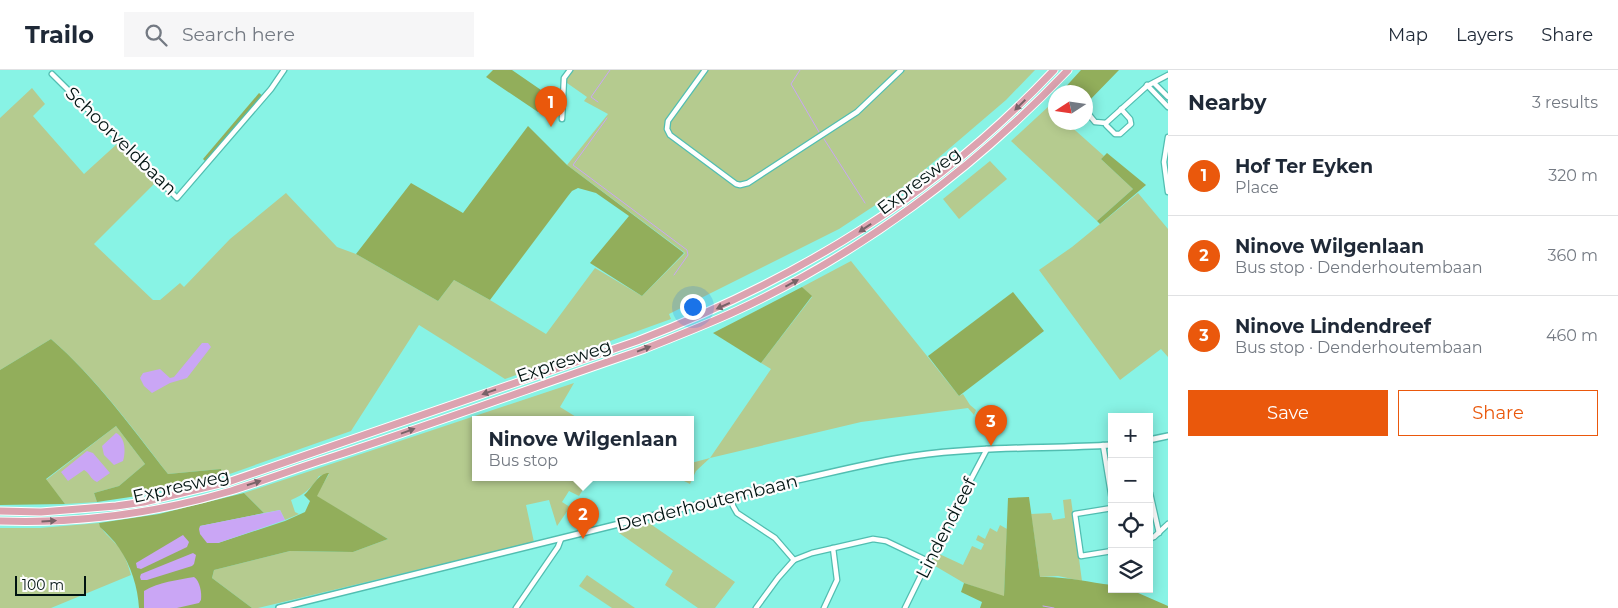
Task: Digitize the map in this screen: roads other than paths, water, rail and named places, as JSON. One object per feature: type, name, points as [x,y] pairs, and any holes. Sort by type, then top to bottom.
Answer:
[{"type":"highway","name":"Expresweg","points":[[0,511],[41,512],[116,506],[144,502],[228,482],[682,324],[756,290],[798,268],[845,241],[893,209],[937,177],[991,132],[1054,70]]},
{"type":"highway","name":"Expresweg","points":[[0,521],[43,522],[118,515],[147,511],[204,498],[258,482],[495,402],[642,350],[694,329],[736,311],[805,276],[837,258],[902,215],[975,158],[1023,116],[1068,70]]},
{"type":"street","name":"Schoorveldbaan","points":[[52,74],[177,198],[271,89],[284,70]]},
{"type":"street","points":[[562,119],[564,78],[570,70]]},
{"type":"street","points":[[705,70],[668,121],[667,129],[670,135],[736,184],[740,185],[748,183],[857,112],[901,70]]},
{"type":"street","points":[[1106,123],[1147,85],[1168,75]]},
{"type":"street","points":[[1154,83],[1168,97]]},
{"type":"street","points":[[1147,85],[1168,107]]},
{"type":"street","points":[[1093,120],[1095,122],[1106,123],[1115,134],[1120,134],[1131,124],[1130,119],[1121,109]]},
{"type":"street","points":[[1168,137],[1164,162],[1168,192]]},
{"type":"street","points":[[1153,439],[1168,436]]},
{"type":"street","points":[[1103,445],[1108,476]]},
{"type":"street","name":"Denderhoutembaan","points":[[279,608],[789,482],[914,456],[987,449],[1108,445]]},
{"type":"street","name":"Lindendreef","points":[[906,608],[928,561],[987,449]]},
{"type":"street","points":[[731,497],[737,512],[775,538],[794,560]]},
{"type":"street","points":[[1108,509],[1075,514],[1081,556],[1108,551]]},
{"type":"street","points":[[1153,516],[1159,533]]},
{"type":"street","points":[[1153,538],[1168,524]]},
{"type":"street","points":[[516,608],[558,547],[561,539]]},
{"type":"street","points":[[756,608],[794,560],[812,553],[866,540],[880,540],[928,561]]},
{"type":"street","points":[[824,608],[838,580],[833,548]]},
{"type":"waterway","points":[[598,102],[591,97],[610,70]]},
{"type":"waterway","points":[[800,70],[791,84],[819,132]]},
{"type":"waterway","points":[[607,118],[573,165],[687,250],[688,255],[674,275]]},
{"type":"waterway","points":[[824,139],[865,203]]},
{"type":"waterway","points":[[1043,606],[1054,608]]},
{"type":"place","name":"Hof Ter Eyken","points":[[551,127]]},
{"type":"place","name":"Ninove Lindendreef","points":[[991,446]]},
{"type":"place","name":"Ninove Wilgenlaan","points":[[583,539]]}]
